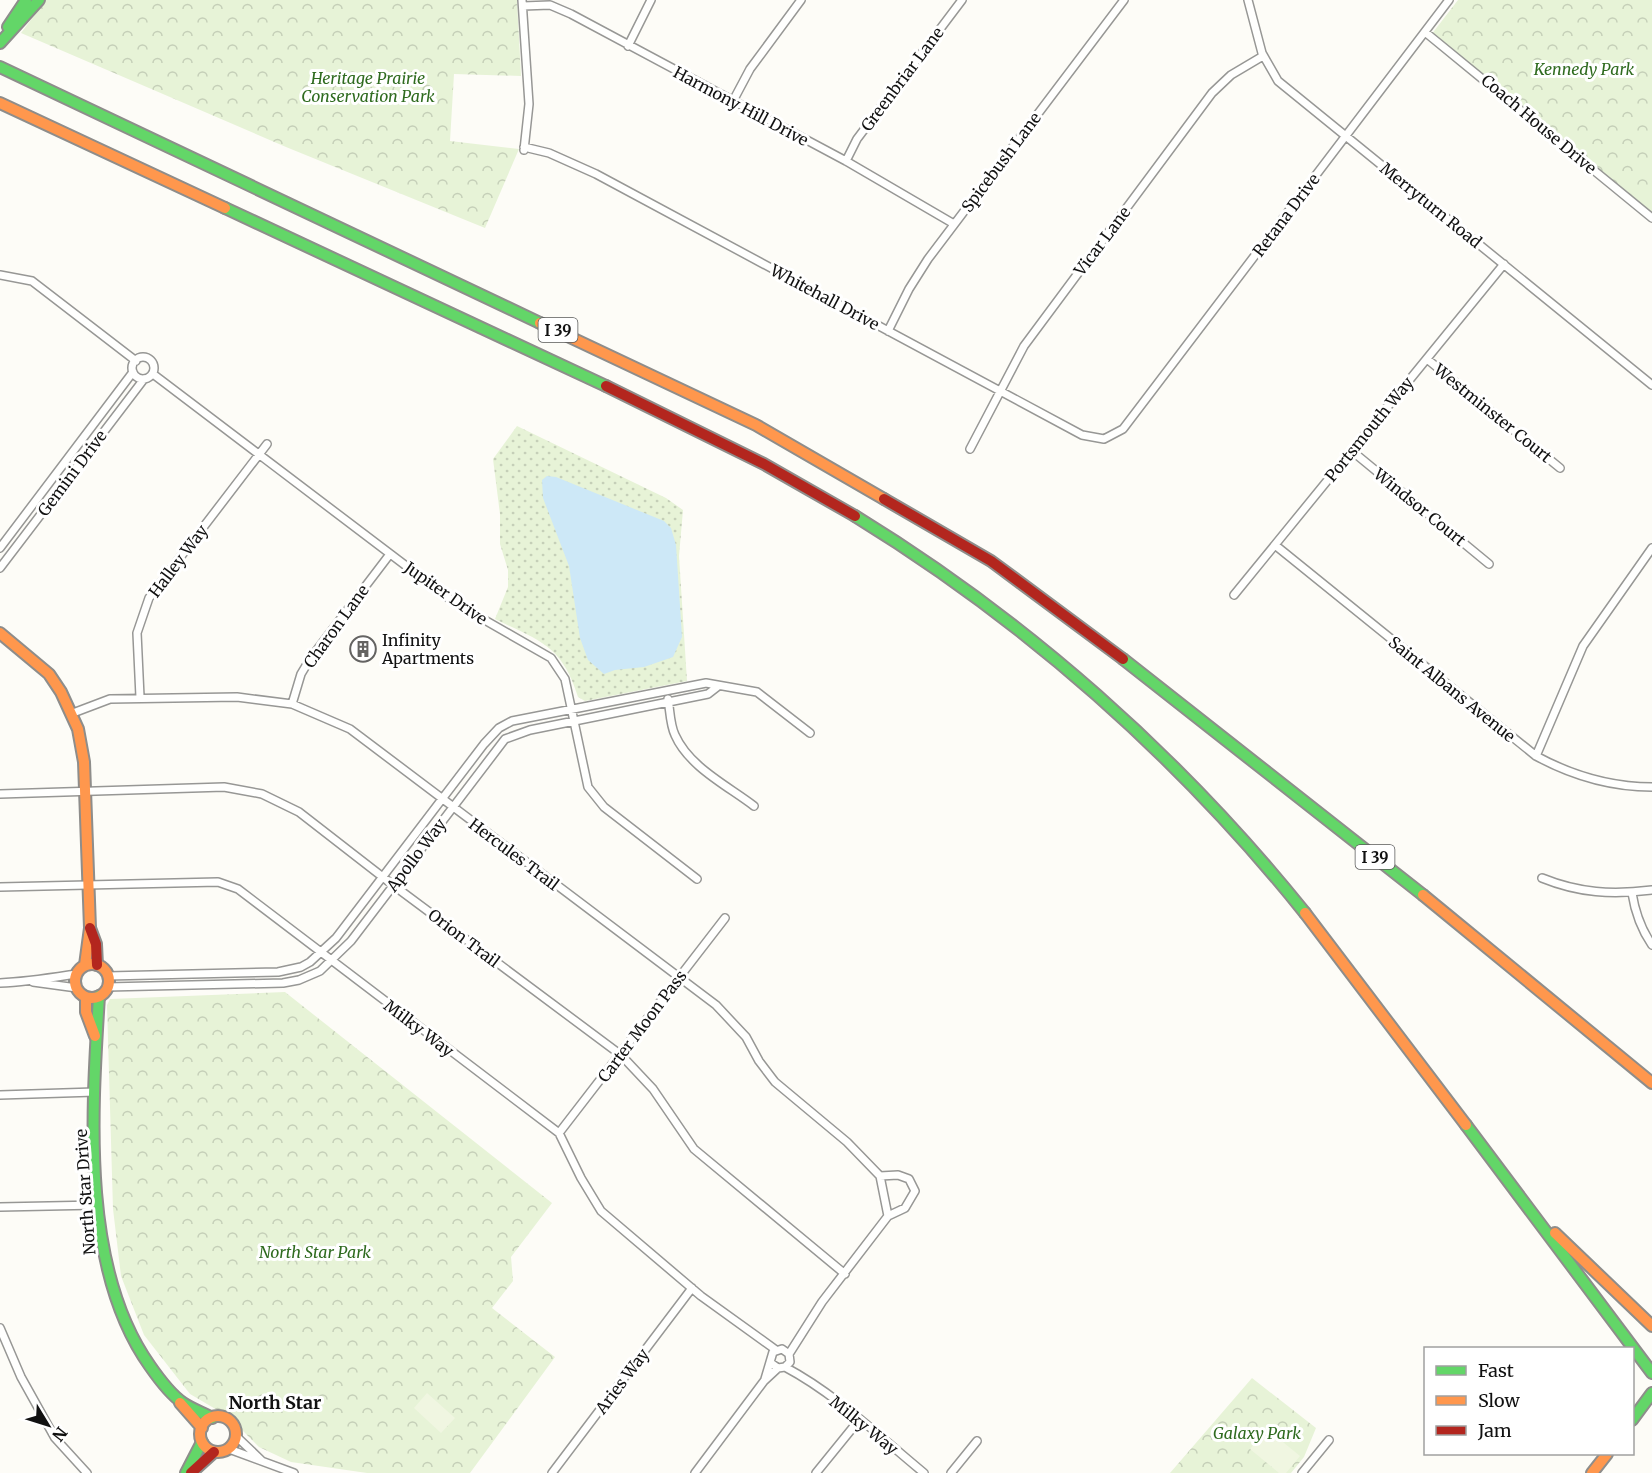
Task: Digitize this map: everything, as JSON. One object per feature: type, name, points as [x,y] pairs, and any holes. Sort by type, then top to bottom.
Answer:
[{"type":"main road","points":[[0,43],[26,0]]},
{"type":"main road","points":[[0,43],[39,0]]},
{"type":"main road","name":"I 39","points":[[0,67],[724,409],[918,516],[991,561],[1093,634],[1426,897],[1652,1083]]},
{"type":"main road","name":"I 39","points":[[0,104],[643,403],[746,455],[830,501],[992,610],[1122,720],[1204,798],[1248,845],[1385,1016],[1632,1347]]},
{"type":"main road","points":[[0,633],[49,674],[73,713],[84,762],[90,928],[85,965],[76,974],[77,988],[86,997],[103,992],[108,976],[97,964],[96,944],[90,928]]},
{"type":"main road","points":[[1426,897],[1652,1072]]},
{"type":"main road","points":[[85,965],[97,964]]},
{"type":"main road","name":"North Star Drive","points":[[103,992],[95,1036],[95,1092],[98,1205],[106,1268],[118,1308],[139,1351],[162,1383],[202,1428]]},
{"type":"main road","name":"North Star Drive","points":[[86,997],[86,1012],[95,1036]]},
{"type":"main road","points":[[1520,1197],[1652,1326]]},
{"type":"main road","name":"I 39","points":[[1634,1349],[1652,1373]]},
{"type":"main road","points":[[1634,1418],[1652,1393]]},
{"type":"main road","name":"North Star Drive","points":[[176,1398],[212,1418]]},
{"type":"main road","points":[[186,1473],[202,1442],[202,1428],[212,1418],[227,1419],[236,1431],[236,1436],[229,1449],[214,1452],[191,1473]]},
{"type":"main road","points":[[202,1442],[214,1452]]},
{"type":"main road","points":[[1592,1473],[1606,1455]]},
{"type":"street","points":[[628,46],[651,0]]},
{"type":"street","points":[[733,101],[750,69],[801,0]]},
{"type":"street","name":"Greenbriar Lane","points":[[846,161],[857,139],[962,0]]},
{"type":"street","name":"Spicebush Lane","points":[[888,331],[909,289],[954,224],[1124,0]]},
{"type":"street","name":"Merryturn Road","points":[[1248,0],[1263,56],[1278,81],[1652,385]]},
{"type":"street","name":"Retana Drive","points":[[1123,429],[1449,0]]},
{"type":"street","name":"Harmony Hill Drive","points":[[523,3],[550,5],[846,161],[954,224]]},
{"type":"street","name":"Whitehall Drive","points":[[523,3],[529,104],[524,149],[549,153],[596,174],[1089,438],[1104,439],[1123,429]]},
{"type":"street","name":"Coach House Drive","points":[[1425,32],[1652,218]]},
{"type":"street","name":"Vicar Lane","points":[[970,449],[1002,392],[1024,346],[1212,93],[1231,75],[1263,56]]},
{"type":"street","name":"Portsmouth Way","points":[[1234,595],[1504,264]]},
{"type":"street","points":[[0,275],[32,281],[136,361]]},
{"type":"street","points":[[145,358],[151,361],[153,374],[144,379],[137,377],[133,372],[136,361],[145,358]]},
{"type":"street","name":"Westminster Court","points":[[1427,359],[1560,468]]},
{"type":"street","name":"Gemini Drive","points":[[0,548],[133,372]]},
{"type":"street","name":"Jupiter Drive","points":[[153,374],[468,612],[551,658],[565,679],[588,787],[604,807],[697,879]]},
{"type":"street","name":"Gemini Drive","points":[[0,568],[144,379]]},
{"type":"street","name":"Halley Way","points":[[140,697],[137,633],[149,598],[267,444]]},
{"type":"street","name":"Windsor Court","points":[[1352,451],[1489,564]]},
{"type":"street","name":"Saint Albans Avenue","points":[[1275,545],[1536,756],[1572,774],[1603,783],[1652,786]]},
{"type":"street","points":[[1536,756],[1583,646],[1652,548]]},
{"type":"street","name":"Charon Lane","points":[[292,704],[301,674],[310,659],[390,554]]},
{"type":"street","name":"Apollo Way","points":[[108,976],[278,972],[301,967],[321,953],[340,933],[440,799],[499,728],[520,719],[706,683],[717,687],[731,686],[757,692],[810,733]]},
{"type":"street","name":"Apollo Way","points":[[103,992],[283,983],[316,973],[351,941],[451,807],[505,740],[520,732],[708,694],[717,687]]},
{"type":"street","points":[[667,692],[674,735],[686,753],[754,806]]},
{"type":"street","name":"Hercules Trail","points":[[73,713],[110,699],[237,697],[292,704],[350,729],[678,977],[734,1022],[775,1082],[847,1142],[880,1176]]},
{"type":"street","name":"Orion Trail","points":[[0,794],[224,787],[262,794],[299,812],[621,1055],[653,1089],[694,1149],[845,1274]]},
{"type":"street","points":[[1542,878],[1577,890],[1600,893],[1632,893],[1652,890]]},
{"type":"street","name":"Milky Way","points":[[0,887],[224,883],[238,890],[559,1133],[581,1178],[601,1211],[692,1288],[759,1340],[777,1351],[785,1363],[860,1420],[924,1473]]},
{"type":"street","points":[[1632,893],[1635,909],[1652,945]]},
{"type":"street","name":"Carter Moon Pass","points":[[559,1133],[725,918]]},
{"type":"street","points":[[33,982],[50,976],[76,974]]},
{"type":"street","points":[[0,983],[33,982],[77,988]]},
{"type":"street","points":[[0,1095],[95,1092]]},
{"type":"street","points":[[695,1473],[764,1381],[785,1363],[799,1335],[822,1302],[888,1216],[905,1208],[915,1191],[909,1179],[898,1175],[880,1176],[888,1216]]},
{"type":"street","points":[[0,1207],[98,1205]]},
{"type":"street","name":"Aries Way","points":[[552,1473],[692,1288]]},
{"type":"street","points":[[0,1328],[21,1377],[55,1438],[87,1473]]},
{"type":"street","points":[[764,1381],[777,1351],[799,1335]]},
{"type":"street","points":[[771,1363],[785,1363]]},
{"type":"street","points":[[816,1473],[860,1420]]},
{"type":"street","points":[[236,1436],[263,1462]]},
{"type":"street","points":[[1302,1473],[1329,1440]]},
{"type":"street","points":[[951,1473],[977,1441]]},
{"type":"street","points":[[229,1449],[294,1473]]},
{"type":"green space","name":"Heritage Prairie Conservation Park","points":[[46,0],[517,0],[521,76],[454,74],[450,141],[519,149],[485,228],[286,147],[21,33]]},
{"type":"green space","name":"Kennedy Park","points":[[1458,0],[1652,0],[1652,212],[1431,35]]},
{"type":"green space","points":[[517,426],[666,498],[683,510],[679,556],[687,681],[585,701],[578,697],[565,666],[557,655],[525,633],[495,619],[508,587],[508,570],[500,544],[500,514],[493,459]]},
{"type":"green space","name":"North Star Park","points":[[285,992],[552,1203],[511,1257],[513,1281],[492,1308],[555,1357],[470,1473],[367,1473],[291,1462],[259,1447],[229,1417],[190,1394],[144,1335],[121,1276],[113,1209],[107,1005],[110,999]]},
{"type":"green space","name":"Galaxy Park","points":[[1252,1378],[1316,1428],[1304,1457],[1291,1473],[1170,1473]]},
{"type":"green space","points":[[427,1393],[455,1418],[441,1433],[414,1408]]},
{"type":"green space","points":[[1267,1429],[1300,1456],[1286,1473],[1279,1473],[1250,1449]]},
{"type":"water","points":[[547,476],[556,477],[664,521],[671,528],[676,545],[682,637],[673,657],[644,667],[615,670],[604,674],[588,660],[580,638],[569,566],[543,498],[542,480]]},
{"type":"traffic: fast","points":[[8,27],[26,0]]},
{"type":"traffic: fast","points":[[0,43],[39,0]]},
{"type":"traffic: fast","points":[[0,67],[540,323]]},
{"type":"traffic: fast","points":[[225,208],[606,386]]},
{"type":"traffic: fast","points":[[855,516],[980,600],[1097,695],[1206,800],[1257,855],[1305,913]]},
{"type":"traffic: fast","points":[[1123,659],[1423,895]]},
{"type":"traffic: fast","points":[[99,996],[94,1089],[96,1187],[101,1236],[112,1283],[127,1327],[157,1376],[178,1399],[212,1418]]},
{"type":"traffic: fast","points":[[1466,1125],[1632,1347]]},
{"type":"traffic: fast","points":[[1634,1349],[1652,1373]]},
{"type":"traffic: fast","points":[[1634,1417],[1652,1393]]},
{"type":"traffic: fast","points":[[186,1473],[202,1442]]},
{"type":"traffic: slow","points":[[0,103],[225,208]]},
{"type":"traffic: slow","points":[[540,323],[756,425],[884,499]]},
{"type":"traffic: slow","points":[[0,633],[49,674],[61,692],[78,729],[84,762],[90,928],[85,965]]},
{"type":"traffic: slow","points":[[1423,895],[1652,1083]]},
{"type":"traffic: slow","points":[[1305,913],[1466,1125]]},
{"type":"traffic: slow","points":[[92,964],[104,969],[109,981],[104,993],[92,998],[80,993],[75,981],[80,969],[92,964]]},
{"type":"traffic: slow","points":[[86,997],[86,1012],[95,1036]]},
{"type":"traffic: slow","points":[[1555,1233],[1652,1326]]},
{"type":"traffic: slow","points":[[180,1403],[202,1428]]},
{"type":"traffic: slow","points":[[218,1416],[231,1421],[236,1434],[231,1447],[218,1452],[205,1447],[200,1434],[205,1421],[218,1416]]},
{"type":"traffic: slow","points":[[1592,1473],[1606,1455]]},
{"type":"traffic: jam","points":[[606,386],[764,464],[855,516]]},
{"type":"traffic: jam","points":[[884,499],[991,561],[1123,659]]},
{"type":"traffic: jam","points":[[90,928],[96,944],[97,965]]},
{"type":"traffic: jam","points":[[191,1473],[214,1452]]},
{"type":"place","name":"Infinity Apartments","points":[[363,649]]},
{"type":"district","name":"North Star","points":[[275,1402]]}]
